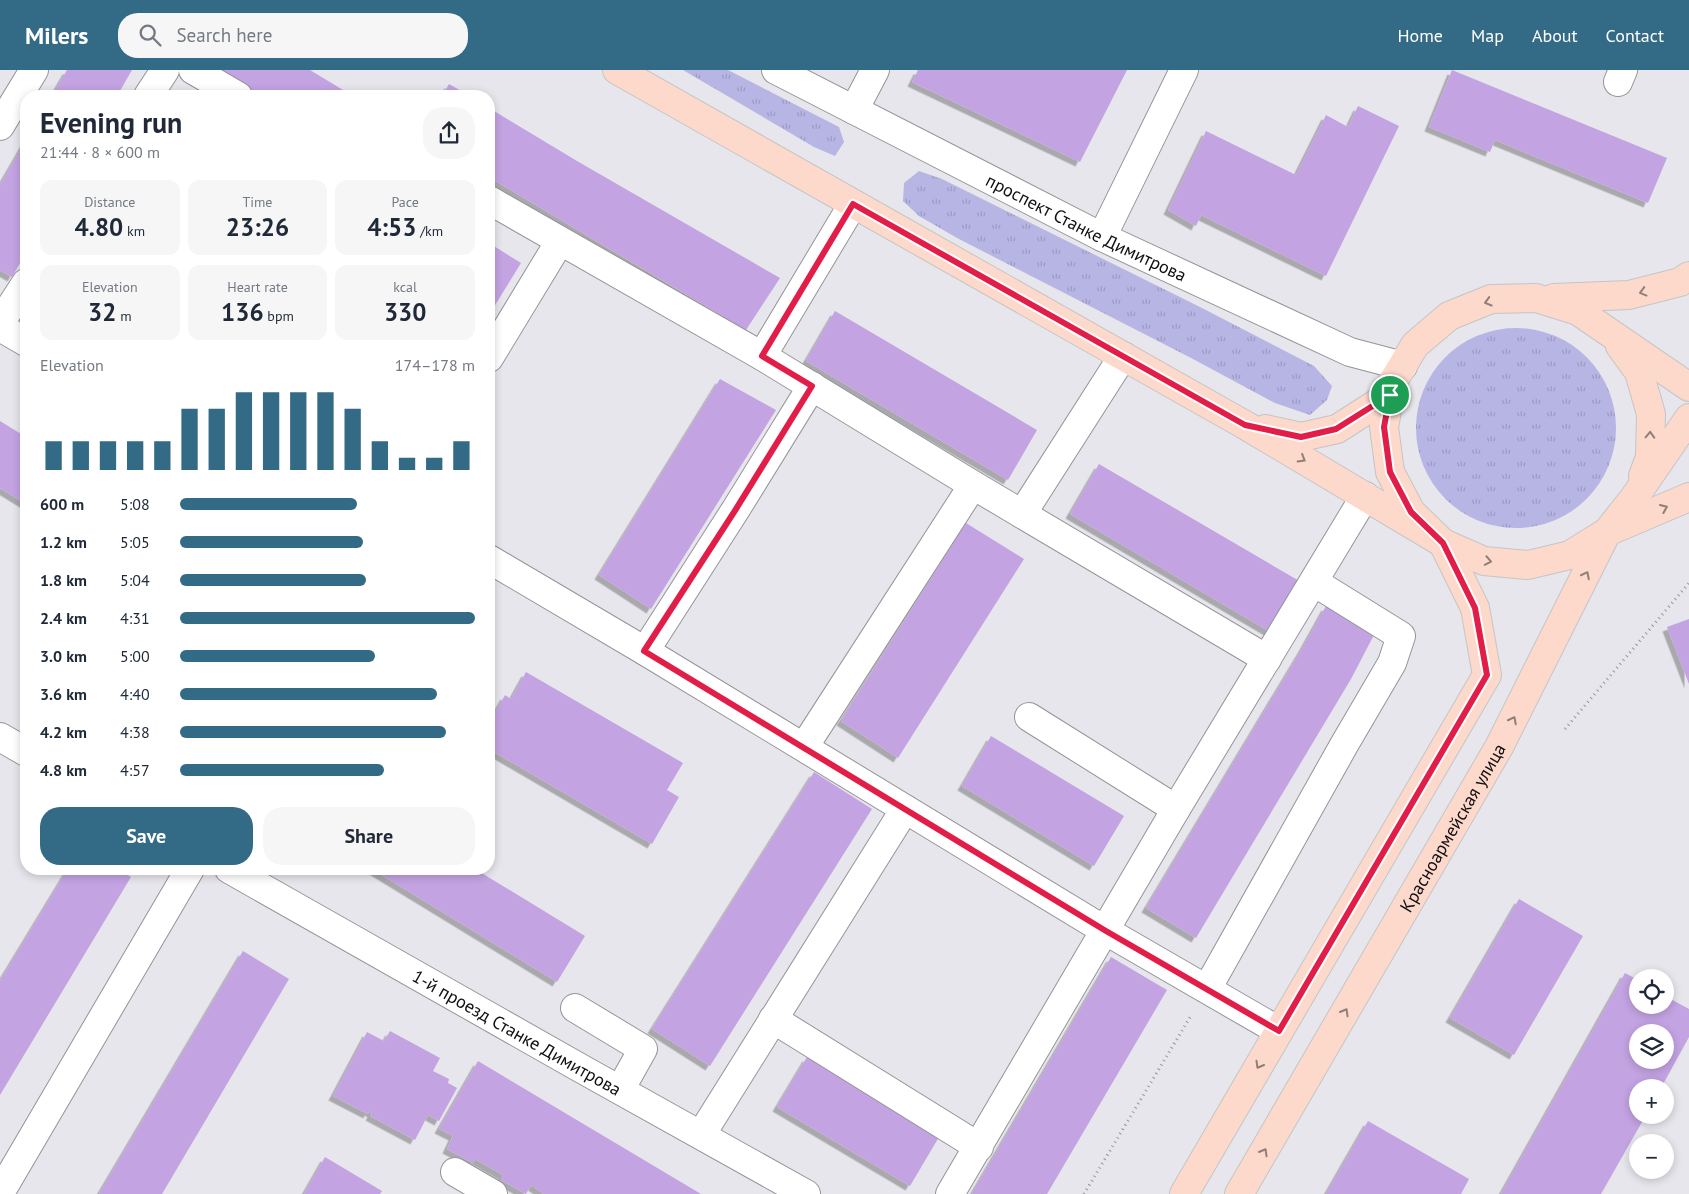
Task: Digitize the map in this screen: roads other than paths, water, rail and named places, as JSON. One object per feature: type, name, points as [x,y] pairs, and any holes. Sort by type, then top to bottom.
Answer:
[{"type":"main road","points":[[617,70],[1245,425],[1443,543],[1484,561],[1528,565],[1570,555],[1607,532],[1689,497]]},
{"type":"main road","points":[[1184,1194],[1487,675],[1475,608],[1443,543],[1411,512],[1390,472],[1384,427],[1392,383],[1415,345],[1449,316],[1491,299],[1629,296],[1680,282],[1689,276]]},
{"type":"main road","points":[[1536,298],[1578,311],[1689,387]]},
{"type":"main road","points":[[1613,336],[1639,372],[1651,414],[1650,457],[1634,498]]},
{"type":"main road","points":[[1245,425],[1301,437],[1336,429],[1390,395]]},
{"type":"main road","points":[[1607,532],[1634,498],[1689,418]]},
{"type":"main road","name":"Красноармейская улица","points":[[1239,1194],[1499,747],[1607,532]]},
{"type":"street","points":[[22,90],[34,70]]},
{"type":"street","points":[[152,90],[165,70]]},
{"type":"street","points":[[193,70],[228,90]]},
{"type":"street","name":"проспект Станке Димитрова","points":[[776,70],[1102,237],[1350,352],[1403,366]]},
{"type":"street","points":[[854,110],[874,70]]},
{"type":"street","points":[[1102,237],[1184,70]]},
{"type":"street","points":[[0,126],[20,93]]},
{"type":"street","points":[[495,203],[762,356],[973,485],[1267,659]]},
{"type":"street","points":[[762,356],[853,204]]},
{"type":"street","points":[[495,348],[560,240]]},
{"type":"street","points":[[20,293],[0,325],[20,338]]},
{"type":"street","points":[[1022,514],[1123,356]]},
{"type":"street","points":[[644,651],[736,509],[812,386]]},
{"type":"street","points":[[804,747],[973,485]]},
{"type":"street","points":[[950,1194],[1176,809],[1365,496]]},
{"type":"street","points":[[495,563],[804,747],[1106,931],[1279,1031]]},
{"type":"street","points":[[1207,989],[1392,663],[1401,636],[1314,582]]},
{"type":"street","points":[[1029,717],[1176,809]]},
{"type":"street","points":[[0,737],[20,749]]},
{"type":"street","points":[[701,1135],[905,808]]},
{"type":"street","points":[[0,1193],[186,875]]},
{"type":"street","name":"1-й проезд Станке Димитрова","points":[[240,875],[806,1194]]},
{"type":"street","points":[[576,1008],[643,1049],[620,1090]]},
{"type":"street","points":[[773,1019],[978,1147]]},
{"type":"street","points":[[455,1172],[493,1194]]}]
